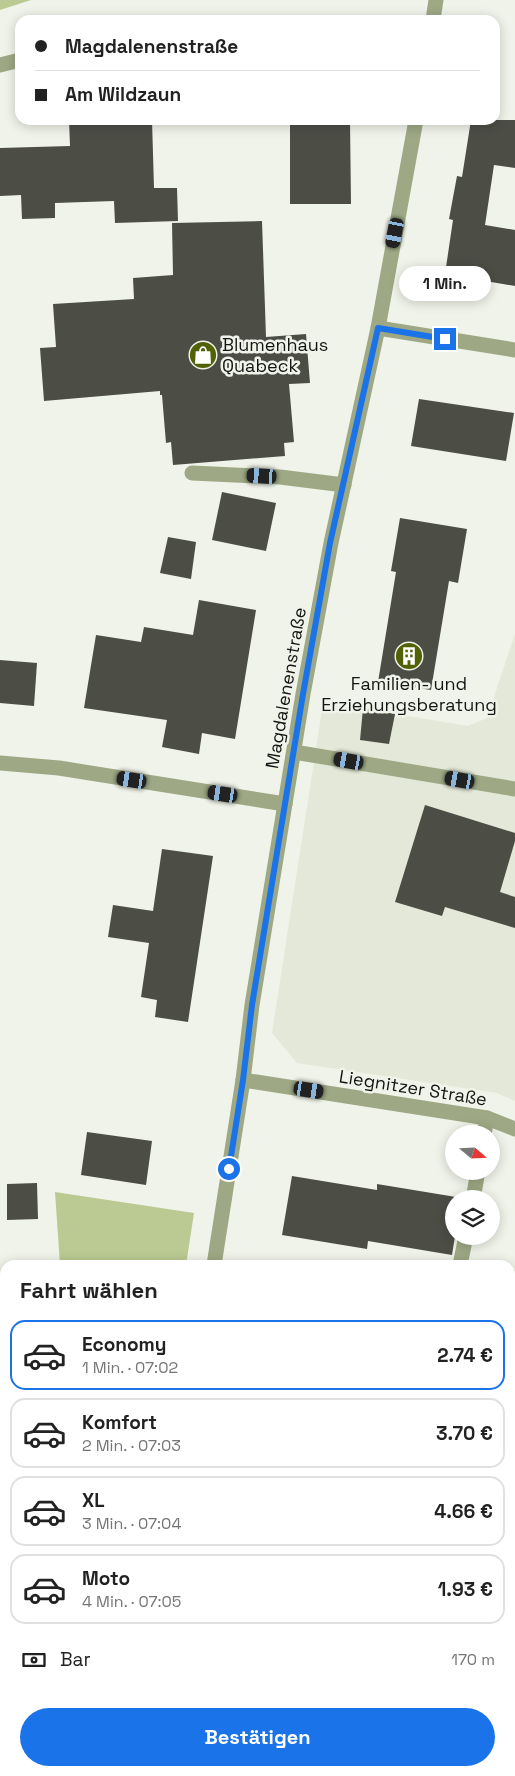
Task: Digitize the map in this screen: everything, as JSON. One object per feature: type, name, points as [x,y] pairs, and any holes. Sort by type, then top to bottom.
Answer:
[{"type":"street","points":[[434,15],[436,0]]},
{"type":"street","points":[[0,65],[15,61]]},
{"type":"street","name":"Magdalenenstraße","points":[[215,1260],[243,1080],[252,1005],[330,543],[378,328],[415,125]]},
{"type":"street","points":[[378,328],[515,350]]},
{"type":"street","points":[[192,472],[280,477],[344,486]]},
{"type":"street","points":[[294,752],[515,789]]},
{"type":"street","points":[[0,763],[59,768],[285,804]]},
{"type":"street","name":"Liegnitzer Straße","points":[[243,1080],[487,1118],[515,1129]]},
{"type":"street","points":[[486,1125],[487,1118]]},
{"type":"street","points":[[461,1260],[464,1245]]},
{"type":"shaded area","points":[[515,634],[515,1101],[497,1093],[297,1063],[272,1033],[322,710],[334,704],[468,726],[487,718]]},
{"type":"green space","points":[[0,0],[31,0],[0,10]]},
{"type":"green space","points":[[55,1192],[194,1213],[187,1260],[60,1260]]},
{"type":"building","points":[[500,120],[515,120],[515,168],[494,165],[485,225],[515,230],[515,286],[445,274],[453,220],[449,219],[457,176],[462,177],[470,125],[500,125]]},
{"type":"building","points":[[69,125],[152,125],[154,188],[177,188],[178,221],[115,223],[114,201],[55,203],[55,218],[22,219],[21,195],[0,196],[0,148],[70,146]]},
{"type":"building","points":[[290,125],[350,125],[351,204],[290,204]]},
{"type":"building","points":[[262,221],[266,337],[306,334],[310,383],[289,384],[294,442],[284,443],[285,456],[173,465],[171,442],[166,443],[162,395],[160,395],[160,391],[44,401],[40,348],[56,347],[53,304],[134,299],[133,278],[173,275],[172,223]]},
{"type":"building","points":[[419,399],[514,413],[506,461],[411,446]]},
{"type":"building","points":[[222,492],[276,503],[266,551],[212,540]]},
{"type":"building","points":[[400,518],[467,529],[458,583],[449,581],[431,690],[378,682],[396,572],[391,571]]},
{"type":"building","points":[[168,537],[196,542],[191,579],[160,573]]},
{"type":"building","points":[[199,600],[256,610],[235,739],[202,733],[199,754],[162,747],[167,720],[84,708],[96,635],[141,642],[144,627],[193,635]]},
{"type":"building","points":[[0,660],[37,663],[34,706],[0,703]]},
{"type":"building","points":[[363,708],[395,714],[389,744],[360,740]]},
{"type":"building","points":[[425,805],[515,833],[515,841],[500,892],[515,897],[515,928],[445,907],[442,916],[395,902]]},
{"type":"building","points":[[162,849],[213,856],[188,1022],[155,1017],[157,1000],[141,997],[149,943],[108,937],[113,905],[153,911]]},
{"type":"building","points":[[87,1132],[152,1141],[146,1185],[81,1175]]},
{"type":"building","points":[[292,1176],[377,1190],[377,1184],[445,1195],[445,1245],[454,1245],[452,1255],[368,1241],[367,1249],[282,1235]]},
{"type":"building","points":[[37,1183],[38,1219],[7,1220],[7,1184]]},
{"type":"place","name":"Blumenhaus Quabeck","points":[[203,355]]},
{"type":"place","name":"Familien- und Erziehungsberatung","points":[[409,656]]},
{"type":"route","points":[[229,1169],[243,1080],[252,1005],[303,694],[330,543],[378,328],[445,339]]}]
